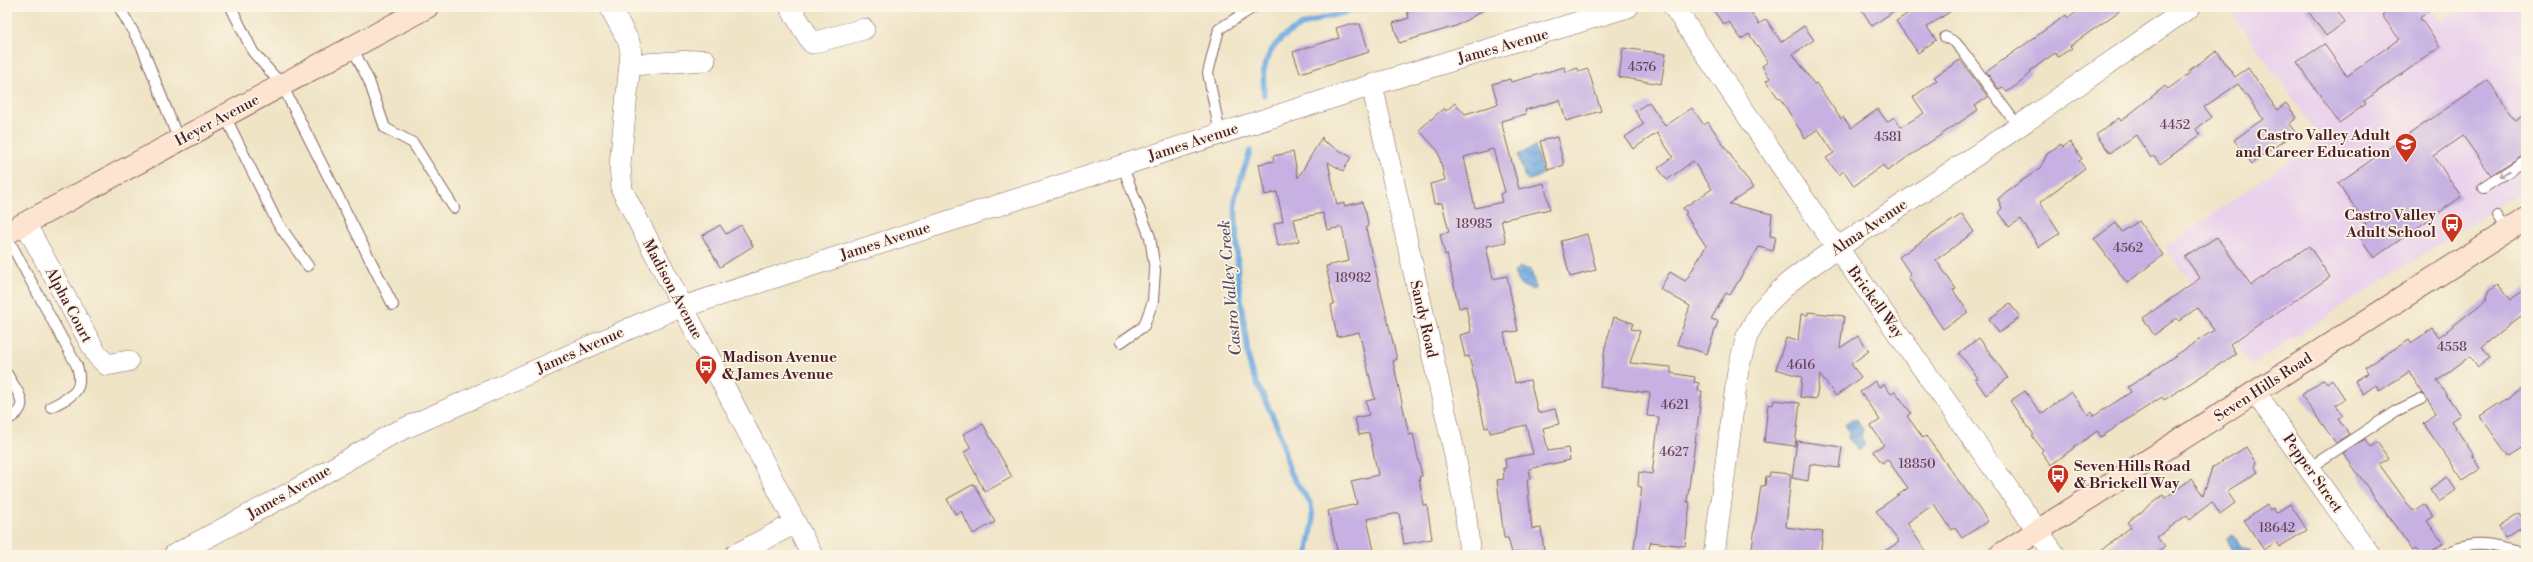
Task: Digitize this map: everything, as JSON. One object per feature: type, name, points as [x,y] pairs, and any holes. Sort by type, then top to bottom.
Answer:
[{"type":"street","name":"Heyer Avenue","points":[[16,228],[427,7]]},
{"type":"street","name":"Madison Avenue","points":[[610,7],[629,42],[632,65],[620,165],[622,190],[812,555]]},
{"type":"street","points":[[790,7],[812,43],[864,29]]},
{"type":"street","name":"James Avenue","points":[[174,555],[290,493],[392,434],[603,339],[683,306],[1601,11],[1628,7]]},
{"type":"street","name":"Brickell Way","points":[[1674,7],[1837,248],[2039,530],[2055,555]]},
{"type":"street","name":"Alma Avenue","points":[[1714,555],[1738,370],[1747,336],[1757,316],[1773,297],[1792,280],[1837,248],[2018,126],[2190,7]]},
{"type":"street","points":[[632,65],[705,60]]},
{"type":"street","name":"Sandy Road","points":[[1372,84],[1454,452],[1465,508],[1470,555]]},
{"type":"street","name":"Seven Hills Road","points":[[2000,555],[2256,392],[2502,224],[2526,219]]},
{"type":"street","name":"Alpha Court","points":[[16,228],[97,355],[107,365],[128,361]]},
{"type":"street","name":"Pepper Street","points":[[2256,392],[2370,555]]},
{"type":"street","points":[[735,555],[795,523]]},
{"type":"lane","points":[[119,7],[142,47],[179,141]]},
{"type":"lane","points":[[231,7],[253,52],[282,85],[393,305]]},
{"type":"lane","points":[[1220,134],[1208,72],[1219,29],[1254,7]]},
{"type":"lane","points":[[1945,38],[1955,42],[1961,49],[2018,126]]},
{"type":"lane","points":[[352,47],[369,81],[385,128],[413,143],[454,208]]},
{"type":"lane","points":[[225,116],[277,222],[308,266]]},
{"type":"lane","points":[[2483,188],[2526,160]]},
{"type":"lane","points":[[1121,342],[1144,326],[1153,301],[1155,270],[1150,237],[1122,165]]},
{"type":"lane","points":[[7,237],[77,366],[81,377],[79,388],[71,396],[51,407]]},
{"type":"lane","points":[[7,374],[22,401],[22,407],[18,414],[7,420]]},
{"type":"lane","points":[[2309,468],[2396,411],[2421,399]]},
{"type":"lane","points":[[2444,555],[2462,546],[2482,544],[2526,553]]},
{"type":"shaded area","name":"Castro Valley Adult and Career Education","points":[[2228,7],[2431,7],[2442,22],[2463,7],[2526,7],[2526,188],[2251,365],[2165,247],[2321,139]]},
{"type":"water","points":[[1535,146],[1542,173],[1539,177],[1529,180],[1525,178],[1518,155]]},
{"type":"water","points":[[1519,267],[1531,270],[1536,289],[1532,290],[1520,285],[1514,273]]},
{"type":"water","points":[[1852,419],[1857,419],[1863,430],[1861,436],[1865,444],[1860,450],[1848,439],[1849,433],[1845,424]]},
{"type":"water","points":[[2231,534],[2242,547],[2251,552],[2248,555],[2235,555],[2227,539]]},
{"type":"building","points":[[1422,7],[1489,7],[1456,26],[1399,43],[1393,23],[1409,18],[1407,11]]},
{"type":"building","points":[[1711,7],[1752,7],[1749,9],[1759,24],[1766,19],[1781,42],[1804,26],[1814,40],[1793,54],[1814,84],[1816,83],[1841,119],[1843,117],[1851,128],[1878,109],[1887,122],[1894,117],[1901,127],[1924,113],[1913,97],[1937,80],[1934,77],[1960,60],[1988,97],[1975,106],[1978,110],[1887,171],[1883,165],[1854,186],[1844,171],[1839,175],[1826,158],[1834,153],[1818,129],[1805,138],[1780,98],[1779,99],[1766,81],[1770,78],[1762,66],[1768,62],[1749,34],[1741,39],[1729,22],[1724,25]]},
{"type":"building","points":[[1860,7],[1900,7],[1872,26]]},
{"type":"building","points":[[1918,7],[1957,7],[1927,27],[1936,40],[1918,53],[1896,21]]},
{"type":"building","points":[[2084,7],[2125,7],[2070,46],[2072,48],[2058,57],[2055,53],[2030,71],[2031,73],[2007,92],[2003,87],[1999,89],[1986,72],[2066,15],[2068,18]]},
{"type":"building","points":[[2305,7],[2335,7],[2345,22],[2326,36]]},
{"type":"building","points":[[2393,7],[2433,7],[2420,18],[2440,47],[2364,101],[2366,104],[2339,123],[2297,62],[2324,44],[2347,76],[2399,39],[2382,15]]},
{"type":"building","points":[[1349,24],[1360,24],[1369,52],[1300,73],[1293,52],[1339,38],[1336,28]]},
{"type":"building","points":[[1623,48],[1666,54],[1661,84],[1619,77]]},
{"type":"building","points":[[2217,51],[2235,77],[2248,68],[2277,110],[2286,103],[2297,118],[2289,124],[2295,132],[2252,164],[2234,140],[2263,119],[2238,84],[2204,107],[2212,117],[2196,129],[2200,135],[2160,164],[2154,156],[2151,158],[2136,135],[2110,153],[2096,135],[2119,118],[2121,121],[2165,86],[2168,89],[2190,73],[2188,71]]},
{"type":"building","points":[[1564,67],[1566,72],[1578,68],[1579,72],[1588,69],[1601,111],[1566,121],[1560,100],[1525,110],[1526,114],[1501,121],[1519,189],[1544,183],[1550,209],[1501,220],[1506,242],[1486,246],[1493,279],[1507,276],[1518,331],[1504,333],[1515,383],[1530,380],[1538,413],[1555,409],[1559,424],[1543,428],[1548,451],[1568,448],[1570,460],[1529,469],[1531,479],[1527,479],[1532,529],[1541,528],[1544,550],[1512,553],[1508,538],[1504,538],[1497,480],[1504,479],[1503,468],[1506,468],[1505,459],[1533,454],[1526,425],[1490,433],[1489,427],[1485,428],[1469,356],[1465,357],[1460,335],[1471,332],[1466,306],[1459,308],[1447,254],[1445,255],[1440,234],[1449,232],[1442,203],[1434,204],[1430,184],[1445,180],[1438,151],[1419,130],[1444,108],[1446,111],[1455,103],[1465,114],[1498,104],[1492,84],[1510,79],[1511,82]],"holes":[[[1493,149],[1505,192],[1500,194],[1502,202],[1475,208],[1464,157]]]},
{"type":"building","points":[[2488,80],[2516,121],[2526,113],[2526,153],[2491,175],[2463,136],[2434,156],[2461,197],[2374,258],[2356,231],[2366,224],[2338,183]]},
{"type":"building","points":[[1649,102],[1665,126],[1692,108],[1704,125],[1708,122],[1753,188],[1729,204],[1772,214],[1770,236],[1776,237],[1773,251],[1759,247],[1730,295],[1726,293],[1711,319],[1718,321],[1707,354],[1677,344],[1690,306],[1660,289],[1670,272],[1685,281],[1706,246],[1685,214],[1687,213],[1683,208],[1712,189],[1693,161],[1667,180],[1658,168],[1673,157],[1657,133],[1633,149],[1625,137],[1644,124],[1635,111]]},
{"type":"building","points":[[1322,137],[1323,141],[1351,157],[1343,171],[1328,162],[1337,205],[1344,203],[1344,206],[1362,202],[1366,213],[1368,225],[1366,228],[1397,359],[1393,361],[1409,435],[1413,434],[1422,476],[1419,477],[1423,505],[1427,505],[1432,539],[1404,544],[1399,513],[1367,519],[1375,555],[1338,555],[1328,511],[1357,504],[1351,481],[1378,475],[1369,433],[1359,435],[1355,418],[1369,415],[1366,401],[1375,399],[1359,332],[1337,337],[1331,305],[1334,304],[1326,266],[1349,261],[1342,227],[1327,230],[1323,213],[1294,219],[1299,241],[1278,246],[1274,224],[1283,221],[1277,192],[1265,195],[1259,164],[1274,161],[1273,156],[1293,152],[1298,178]]},
{"type":"building","points":[[1557,137],[1564,165],[1548,170],[1540,141]]},
{"type":"building","points":[[2070,142],[2082,159],[2079,161],[2085,168],[2040,202],[2060,233],[2039,247],[2021,219],[2009,227],[1999,212],[2002,208],[1998,199],[2007,191],[2041,168],[2047,153],[2061,144],[2063,147]]},
{"type":"building","points":[[1962,214],[1974,232],[1936,260],[1956,289],[1953,290],[1968,312],[1943,329],[1908,277],[1911,275],[1899,257]]},
{"type":"building","points":[[2139,221],[2163,255],[2127,283],[2094,239],[2116,223],[2122,232]]},
{"type":"building","points":[[720,225],[726,234],[741,225],[753,246],[720,267],[702,236]]},
{"type":"building","points":[[1587,234],[1596,270],[1570,277],[1561,241]]},
{"type":"building","points":[[2217,237],[2251,285],[2309,246],[2330,277],[2230,344],[2236,354],[2164,400],[2162,397],[2101,437],[2097,431],[2051,465],[2041,452],[2043,450],[2032,436],[2034,435],[2010,401],[2025,391],[2041,414],[2071,392],[2088,415],[2092,412],[2094,416],[2131,392],[2128,387],[2214,330],[2197,308],[2179,321],[2177,318],[2154,335],[2143,318],[2200,278],[2185,257]]},
{"type":"building","points":[[2498,284],[2510,300],[2526,289],[2526,312],[2482,347],[2490,358],[2478,367],[2470,356],[2437,381],[2460,415],[2451,421],[2473,454],[2472,455],[2480,469],[2463,480],[2423,423],[2436,413],[2409,372],[2379,391],[2376,385],[2363,394],[2355,381],[2368,373],[2365,367],[2409,340],[2411,343],[2433,328],[2439,337],[2486,300],[2490,290]]},
{"type":"building","points":[[2010,304],[2020,317],[1999,333],[1989,319]]},
{"type":"building","points":[[1808,312],[1844,316],[1840,348],[1858,336],[1869,351],[1851,364],[1861,377],[1836,396],[1820,375],[1816,399],[1800,397],[1802,377],[1776,369],[1786,338],[1798,341],[1801,314],[1808,315]]},
{"type":"building","points":[[1614,317],[1633,323],[1631,329],[1640,331],[1630,363],[1671,367],[1671,373],[1695,377],[1694,382],[1699,383],[1698,391],[1702,391],[1687,502],[1690,502],[1685,546],[1651,542],[1647,555],[1633,555],[1642,487],[1638,486],[1639,472],[1652,474],[1659,417],[1647,416],[1650,393],[1600,387],[1605,347]]},
{"type":"building","points":[[1979,338],[2008,378],[1986,395],[1975,379],[1978,378],[1959,353]]},
{"type":"building","points":[[2324,379],[2327,383],[2332,379],[2345,399],[2336,405],[2343,415],[2338,419],[2349,434],[2336,443],[2301,395]]},
{"type":"building","points":[[1875,381],[1879,387],[1884,384],[1891,394],[1895,391],[1911,413],[1907,416],[1923,438],[1926,436],[1988,521],[1962,538],[1955,528],[1952,530],[1934,504],[1907,523],[1928,555],[1879,555],[1899,542],[1876,511],[1908,488],[1887,459],[1882,463],[1873,451],[1884,445],[1871,426],[1880,420],[1860,392]]},
{"type":"building","points":[[2526,386],[2526,446],[2509,457],[2480,416]]},
{"type":"building","points":[[1774,400],[1800,403],[1795,446],[1764,442],[1768,404],[1773,405]]},
{"type":"building","points":[[983,424],[1012,477],[985,492],[964,452],[971,448],[963,434]]},
{"type":"building","points":[[2365,439],[2371,447],[2377,442],[2388,458],[2379,464],[2413,511],[2424,504],[2433,517],[2427,521],[2443,543],[2427,555],[2421,555],[2416,549],[2413,551],[2343,453]]},
{"type":"building","points":[[1797,441],[1842,447],[1839,468],[1810,464],[1808,481],[1792,478]]},
{"type":"building","points":[[2246,447],[2256,463],[2254,466],[2258,472],[2227,491],[2235,503],[2220,514],[2212,502],[2190,519],[2187,515],[2157,537],[2165,547],[2154,555],[2095,555],[2131,527],[2127,522],[2163,495],[2165,498],[2191,479],[2203,495],[2212,468]]},
{"type":"building","points":[[1770,472],[1791,474],[1786,527],[1823,532],[1820,555],[1751,555],[1761,486],[1765,486],[1766,476],[1769,477]]},
{"type":"building","points":[[2447,477],[2456,490],[2439,502],[2430,489]]},
{"type":"building","points":[[974,484],[995,522],[973,534],[961,511],[955,514],[947,499]]},
{"type":"building","points":[[2290,504],[2307,530],[2279,547],[2276,542],[2264,550],[2244,520],[2267,505],[2270,510],[2273,508],[2276,513]]},
{"type":"building","points":[[2519,513],[2526,525],[2506,538],[2499,526]]},
{"type":"waterway","name":"Castro Valley Creek","points":[[1264,95],[1263,76],[1265,65],[1271,50],[1281,39],[1308,23],[1370,7]]},
{"type":"waterway","name":"Castro Valley Creek","points":[[1250,151],[1235,197],[1238,278],[1250,368],[1278,428],[1290,473],[1311,504],[1313,523],[1307,555]]},
{"type":"place","name":"Castro Valley Adult and Career Education","points":[[2406,164]]},
{"type":"place","name":"Castro Valley Adult School","points":[[2452,244]]},
{"type":"place","name":"Madison Avenue & James Avenue","points":[[706,386]]},
{"type":"place","name":"Seven Hills Road & Brickell Way","points":[[2058,494]]}]
